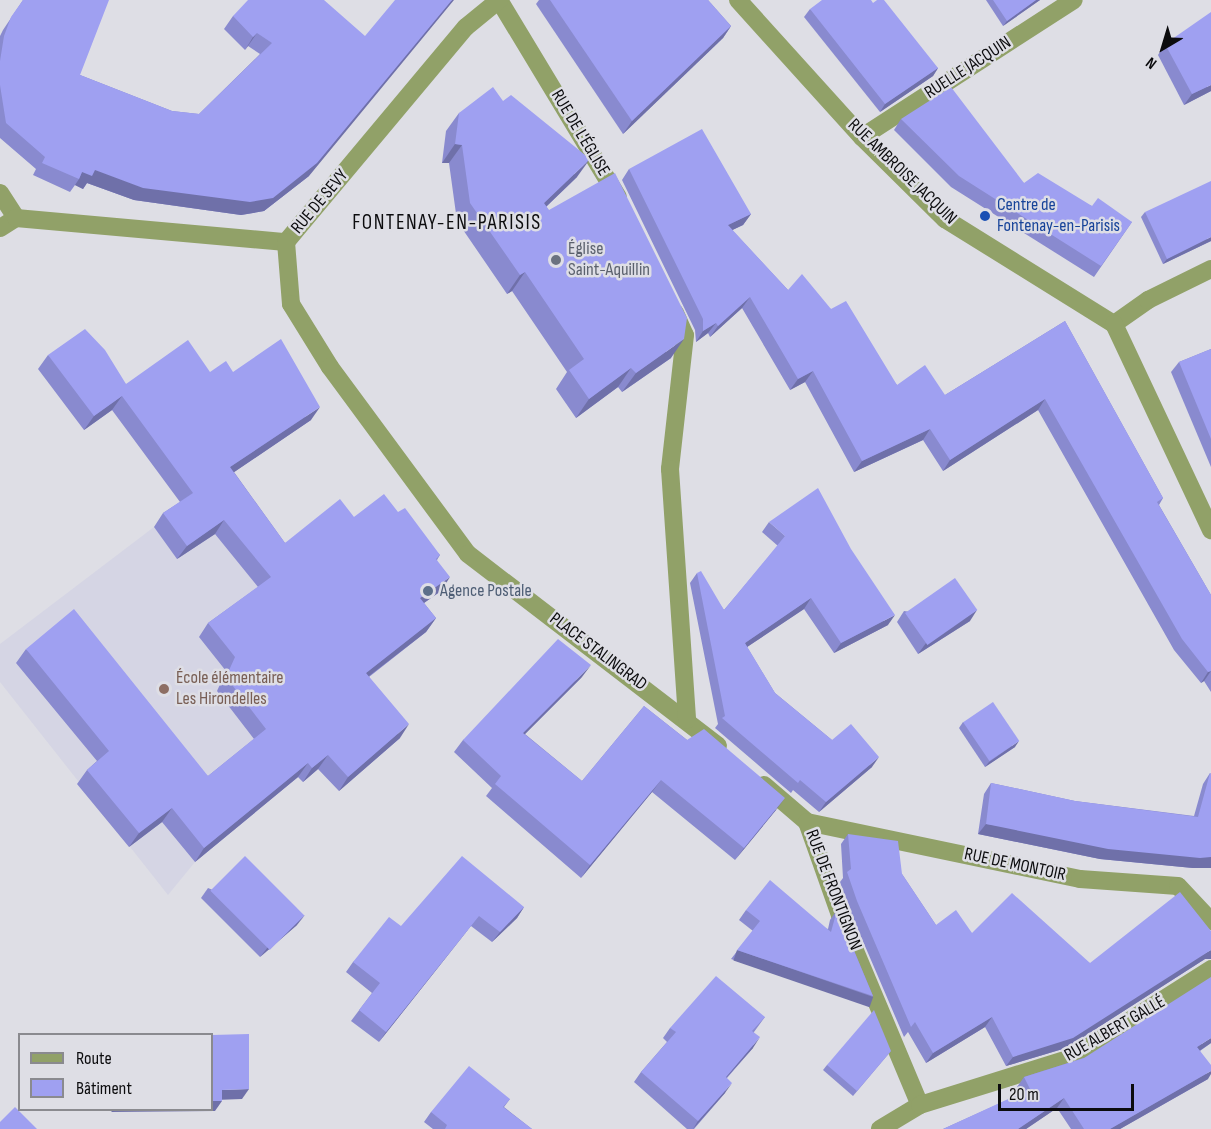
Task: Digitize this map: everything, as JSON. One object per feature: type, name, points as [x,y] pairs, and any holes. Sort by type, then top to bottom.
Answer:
[{"type":"street","name":"RUE DE L'ÉGLISE","points":[[499,0],[627,214]]},
{"type":"street","name":"RUE DE SEVY","points":[[16,218],[286,242],[466,27],[499,0]]},
{"type":"street","name":"RUE AMBROISE JACQUIN","points":[[738,0],[862,137],[945,219],[1114,324]]},
{"type":"street","name":"RUELLE JACQUIN","points":[[862,137],[1074,0]]},
{"type":"street","points":[[0,193],[16,218],[0,228]]},
{"type":"street","name":"PLACE STALINGRAD","points":[[286,242],[291,304],[330,368],[468,555],[687,719]]},
{"type":"street","points":[[1211,269],[1148,300],[1114,324],[1211,530]]},
{"type":"street","points":[[665,292],[685,335],[670,469],[687,719],[730,756]]},
{"type":"street","name":"RUE DE FRONTIGNON","points":[[747,770],[807,822],[840,915],[920,1105]]},
{"type":"street","name":"RUE DE MONTOIR","points":[[807,822],[1080,879],[1178,886],[1211,921]]},
{"type":"street","name":"RUE ALBERT GALLÉ","points":[[880,1129],[920,1105],[1071,1058],[1211,969]]},
{"type":"shaded area","name":"École élémentaire Les Hirondelles","points":[[221,481],[369,701],[400,738],[339,791],[318,769],[303,782],[298,777],[195,862],[168,895],[0,682],[0,644],[154,527]]},
{"type":"building","points":[[23,0],[109,0],[80,75],[172,111],[199,114],[272,43],[257,33],[253,37],[233,16],[248,0],[324,0],[365,36],[395,0],[452,0],[317,163],[273,198],[250,202],[143,188],[95,170],[92,176],[82,172],[79,179],[42,163],[45,157],[6,123],[0,85],[0,61],[4,36],[11,17]]},
{"type":"building","points":[[550,0],[708,0],[731,26],[632,121]]},
{"type":"building","points":[[822,0],[871,0],[873,3],[877,0],[884,0],[938,68],[885,104],[810,9]]},
{"type":"building","points":[[993,0],[1036,0],[1007,21]]},
{"type":"building","points":[[1211,12],[1211,85],[1192,94],[1165,44]]},
{"type":"building","name":"Église Saint-Aquillin","points":[[493,87],[503,101],[511,95],[590,159],[544,203],[549,210],[615,173],[687,318],[684,339],[636,373],[631,368],[589,399],[569,370],[584,359],[525,272],[520,275],[470,203],[462,145],[455,144],[459,113]]},
{"type":"building","points":[[951,87],[1024,183],[1038,173],[1092,206],[1098,198],[1132,222],[1101,266],[959,176],[901,119]]},
{"type":"building","points":[[702,129],[751,214],[728,225],[788,290],[802,274],[831,309],[846,301],[897,385],[925,365],[945,395],[1065,321],[1163,498],[1157,502],[1211,595],[1211,671],[1208,672],[1182,639],[1045,399],[950,460],[930,429],[862,461],[813,371],[798,379],[750,297],[718,326],[716,323],[703,331],[703,319],[629,169]]},
{"type":"building","points":[[1211,181],[1211,237],[1167,259],[1145,212]]},
{"type":"building","points":[[85,329],[105,350],[126,384],[188,340],[210,372],[226,361],[233,372],[281,339],[320,407],[230,467],[285,543],[340,499],[354,517],[384,494],[398,512],[405,508],[440,555],[436,559],[450,577],[420,598],[436,618],[366,673],[409,724],[348,777],[328,755],[312,768],[308,763],[204,848],[172,808],[139,833],[87,770],[109,751],[26,649],[74,609],[208,776],[266,729],[226,677],[235,657],[208,623],[271,577],[224,520],[187,546],[163,513],[193,493],[122,396],[94,416],[48,355]]},
{"type":"building","points":[[1211,349],[1211,439],[1179,362]]},
{"type":"building","points":[[818,488],[851,549],[895,615],[841,643],[811,598],[745,643],[775,693],[832,740],[851,724],[879,757],[826,802],[800,780],[798,783],[722,718],[725,716],[697,573],[701,571],[724,610],[785,536],[769,522]]},
{"type":"building","points":[[955,578],[977,610],[927,645],[905,613]]},
{"type":"building","points":[[558,639],[591,665],[523,733],[582,781],[644,706],[687,740],[704,729],[785,798],[744,848],[661,780],[590,865],[495,784],[501,776],[463,740]]},
{"type":"building","points":[[993,702],[1019,741],[989,761],[963,722]]},
{"type":"building","points":[[1210,773],[1211,857],[1200,858],[1108,849],[986,824],[991,783],[1075,801],[1198,817]]},
{"type":"building","points":[[848,834],[898,841],[902,874],[936,925],[956,910],[972,933],[1012,893],[1090,963],[1180,892],[1211,931],[1211,950],[1073,1038],[1013,1057],[992,1017],[933,1053],[915,1022],[911,1027],[857,901],[847,872],[851,869]]},
{"type":"building","points":[[245,856],[304,915],[270,950],[210,891]]},
{"type":"building","points":[[462,856],[524,907],[500,932],[479,916],[386,1032],[359,1010],[380,983],[353,962],[389,917],[401,926]]},
{"type":"building","points":[[770,880],[831,932],[837,910],[873,996],[737,950],[760,921],[746,910]]},
{"type":"building","points":[[716,976],[765,1017],[752,1031],[760,1037],[726,1077],[732,1083],[698,1121],[641,1072],[676,1032],[670,1028]]},
{"type":"building","points":[[1211,977],[1211,1038],[1197,1047],[1211,1065],[1211,1071],[1110,1129],[1084,1129],[1064,1098],[1018,1129],[943,1129],[1030,1089],[1024,1077],[1084,1058]]},
{"type":"building","points":[[874,1010],[891,1051],[857,1091],[827,1065]]},
{"type":"building","points":[[249,1034],[249,1089],[222,1090],[222,1101],[213,1101],[213,1035]]},
{"type":"building","points":[[469,1066],[510,1099],[503,1107],[532,1129],[445,1129],[447,1125],[431,1112]]},
{"type":"building","points":[[15,1107],[37,1129],[0,1129],[0,1122]]},
{"type":"place","name":"Centre de Fontenay-en-Parisis","points":[[985,216]]},
{"type":"place","name":"Église Saint-Aquillin","points":[[556,260]]},
{"type":"place","name":"Agence Postale","points":[[428,591]]},
{"type":"place","name":"École élémentaire Les Hirondelles","points":[[164,689]]},
{"type":"district","name":"FONTENAY-EN-PARISIS","points":[[447,223]]}]
